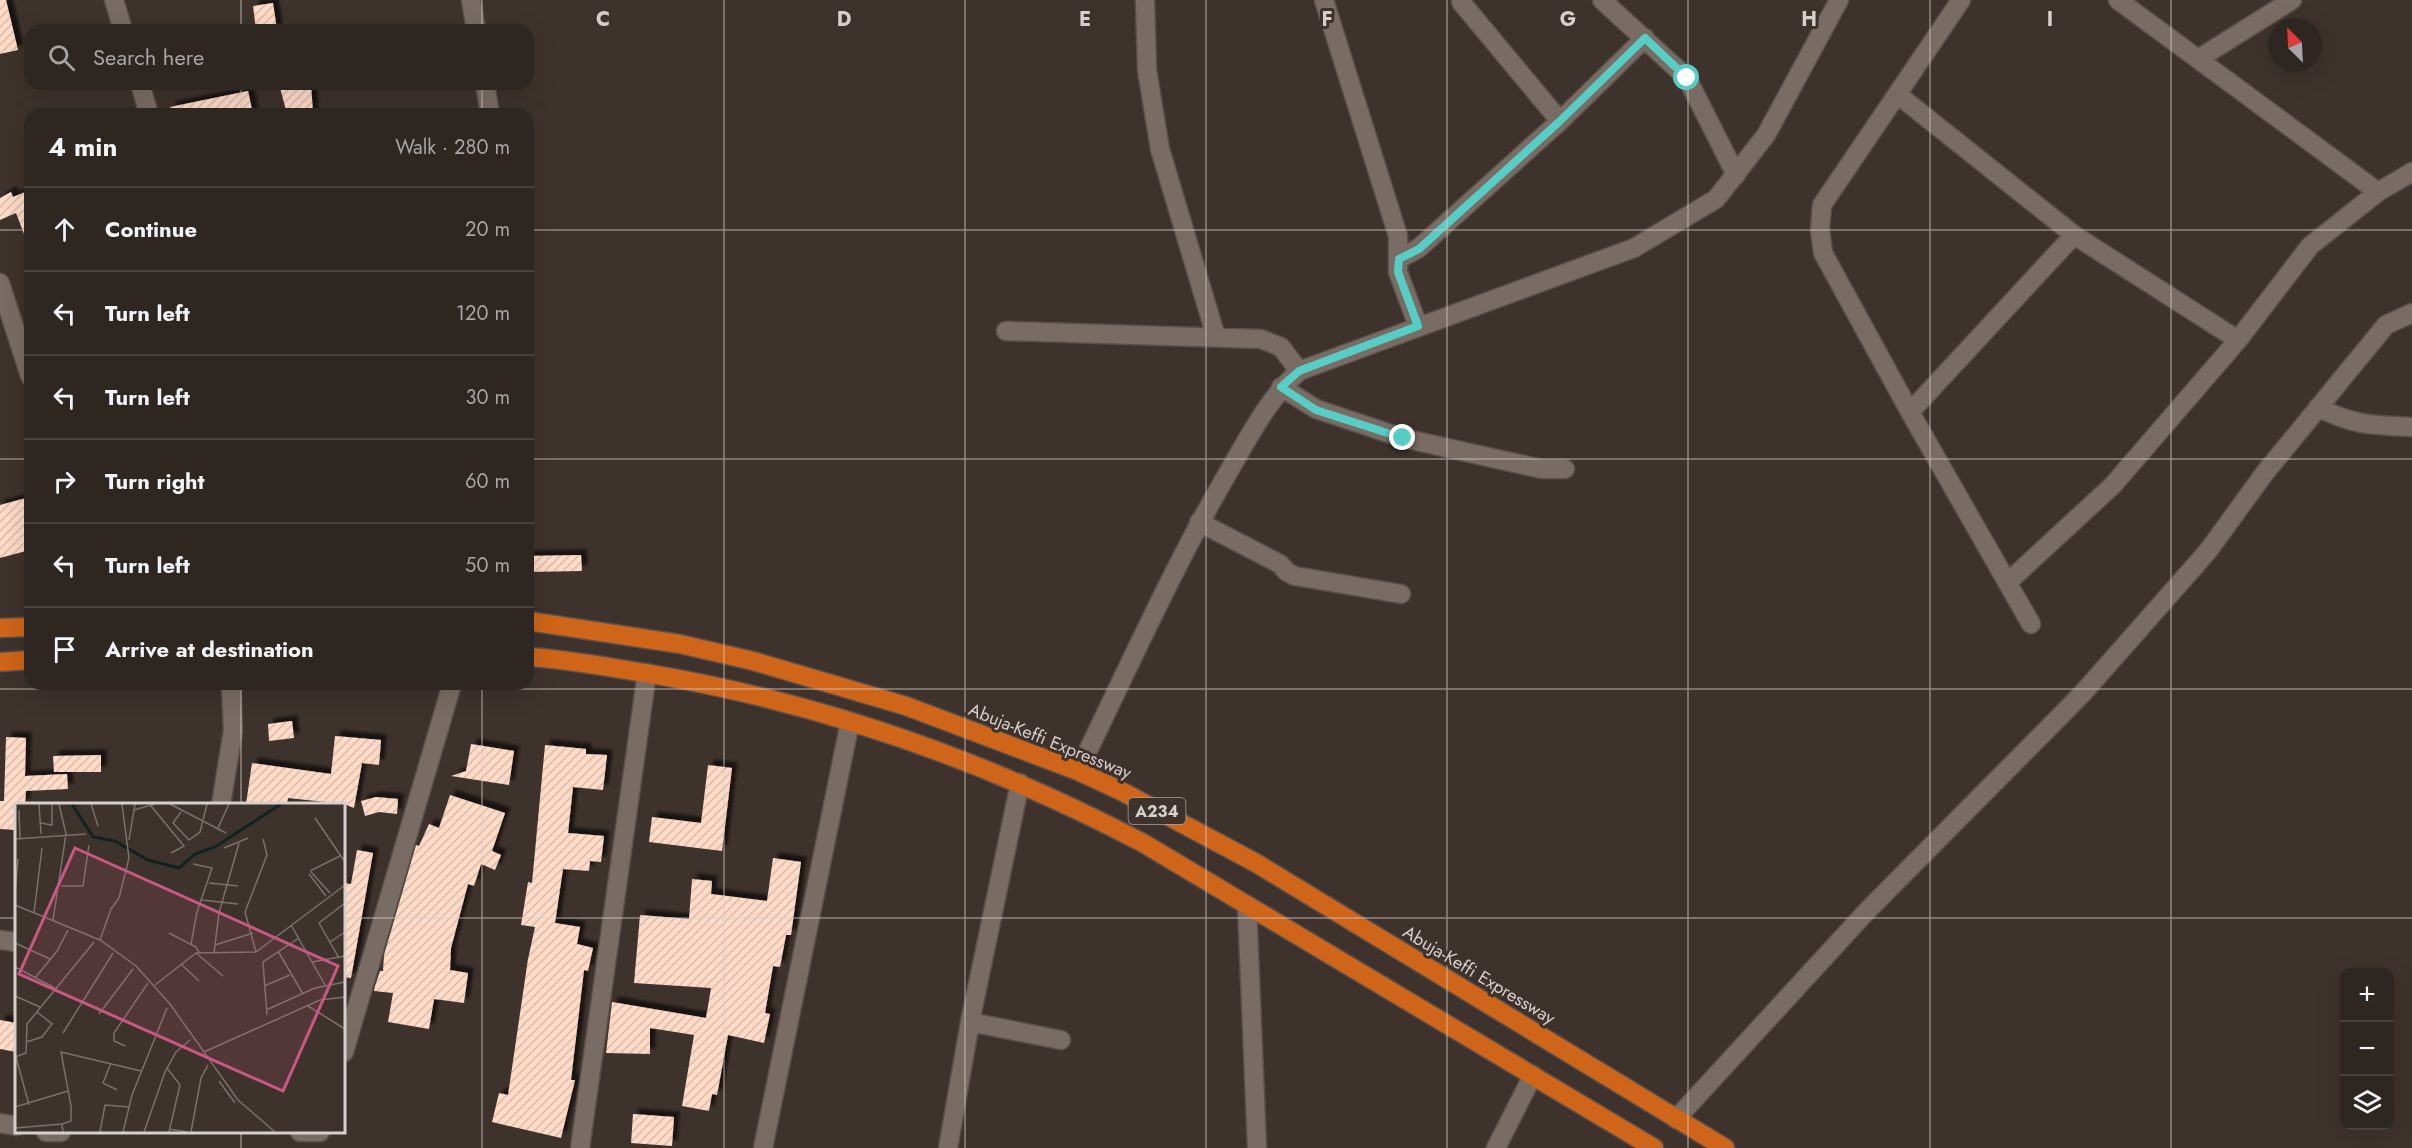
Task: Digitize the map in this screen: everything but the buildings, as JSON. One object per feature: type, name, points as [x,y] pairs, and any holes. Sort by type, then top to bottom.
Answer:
[{"type":"highway","name":"Abuja-Keffi Expressway","points":[[534,622],[680,644],[753,661],[906,706],[1078,771],[1121,791],[1256,863],[1725,1148]]},
{"type":"highway","points":[[0,628],[24,627]]},
{"type":"highway","name":"A234","points":[[534,658],[701,682],[773,700],[928,747],[1020,783],[1076,808],[1134,838],[1654,1148]]},
{"type":"highway","points":[[0,662],[24,660]]},
{"type":"street","points":[[114,0],[121,24]]},
{"type":"street","points":[[471,0],[475,24]]},
{"type":"street","points":[[1145,0],[1147,70],[1160,149],[1216,337]]},
{"type":"street","points":[[1324,0],[1398,236],[1398,272],[1418,326]]},
{"type":"street","points":[[1602,0],[1687,78],[1736,175]]},
{"type":"street","points":[[1078,771],[1199,522],[1261,416],[1281,387],[1299,371],[1634,248],[1716,199],[1766,135],[1839,0]]},
{"type":"street","points":[[1960,0],[1822,205],[1820,230],[1823,253],[1910,412],[2031,624]]},
{"type":"street","points":[[2118,0],[2378,192]]},
{"type":"street","points":[[2198,59],[2292,0]]},
{"type":"street","points":[[1461,2],[1560,121]]},
{"type":"street","points":[[1399,259],[1419,249],[1560,121],[1645,38]]},
{"type":"street","points":[[142,90],[147,108]]},
{"type":"street","points":[[486,90],[489,108]]},
{"type":"street","points":[[1897,94],[2074,235],[2238,340]]},
{"type":"street","points":[[2008,582],[2113,485],[2238,340],[2310,246],[2378,192],[2412,172]]},
{"type":"street","points":[[1910,412],[2074,235]]},
{"type":"street","points":[[0,283],[24,336]]},
{"type":"street","points":[[1676,1119],[1867,911],[2082,694],[2208,551],[2264,474],[2386,325],[2412,313]]},
{"type":"street","points":[[1006,331],[1262,339],[1281,347],[1299,371]]},
{"type":"street","points":[[1281,387],[1316,410],[1403,438],[1542,469],[1565,469]]},
{"type":"street","points":[[2318,407],[2342,420],[2365,425],[2412,427]]},
{"type":"street","points":[[1199,522],[1280,564],[1287,572],[1295,576],[1401,594]]},
{"type":"street","points":[[580,1148],[647,673]]},
{"type":"street","points":[[221,803],[233,731],[231,690]]},
{"type":"street","points":[[345,1049],[450,690]]},
{"type":"street","points":[[763,1148],[850,722]]},
{"type":"street","points":[[948,1148],[970,1022],[1020,783]]},
{"type":"street","points":[[1247,905],[1257,1148]]},
{"type":"street","points":[[0,940],[15,942]]},
{"type":"street","points":[[970,1022],[1061,1040]]},
{"type":"street","points":[[1496,1148],[1533,1075]]},
{"type":"street","points":[[0,1123],[15,1126]]},
{"type":"street","points":[[316,1148],[320,1133]]},
{"type":"route","points":[[1403,438],[1316,410],[1281,387],[1299,371],[1418,326],[1398,272],[1399,259],[1419,249],[1560,121],[1645,38],[1687,78]]}]
